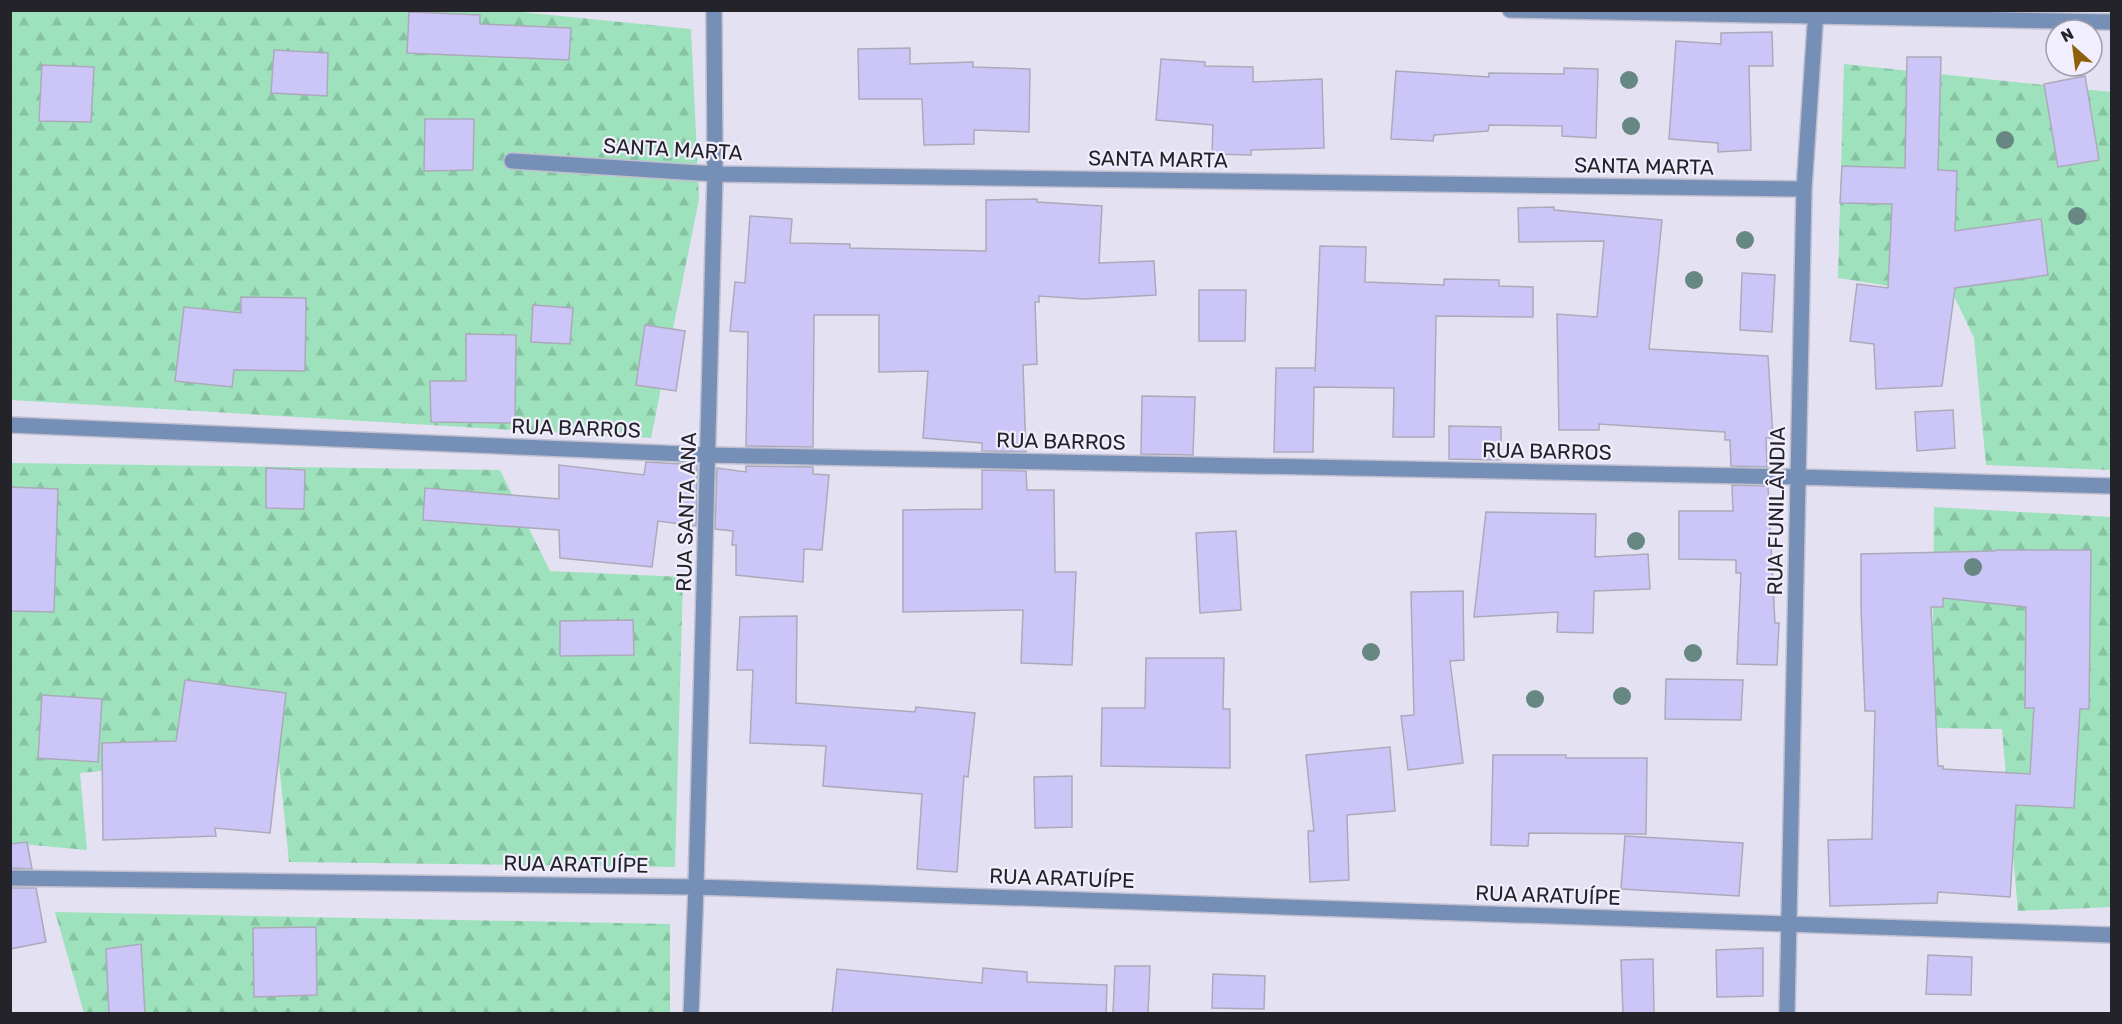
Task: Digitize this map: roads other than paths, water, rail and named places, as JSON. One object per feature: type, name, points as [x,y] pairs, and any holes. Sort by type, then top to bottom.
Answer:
[{"type":"street","name":"RUA SANTA ANA","points":[[691,1014],[715,174],[714,10]]},
{"type":"street","points":[[1509,10],[1816,14],[2112,22]]},
{"type":"street","name":"RUA FUNILÂNDIA","points":[[1787,1014],[1787,924],[1804,189],[1816,14]]},
{"type":"street","name":"SANTA MARTA","points":[[512,161],[715,174],[1804,189]]},
{"type":"street","name":"RUA BARROS","points":[[10,425],[708,455],[1798,477],[2112,486]]},
{"type":"street","name":"RUA ARATUÍPE","points":[[10,878],[696,887],[2112,935]]}]
